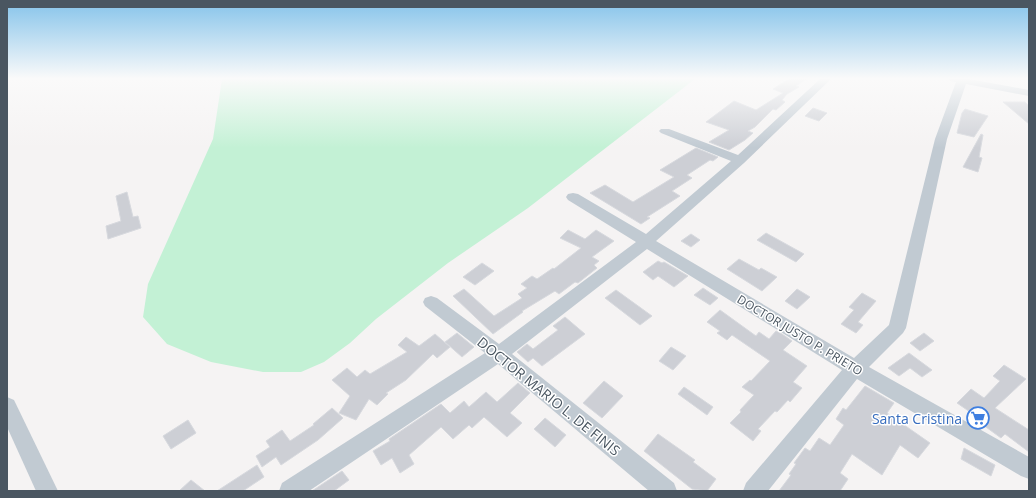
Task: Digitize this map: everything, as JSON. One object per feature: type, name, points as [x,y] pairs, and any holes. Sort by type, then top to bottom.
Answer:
[{"type":"street","points":[[290,491],[499,354],[647,241],[740,160],[801,102]]},
{"type":"street","points":[[754,491],[855,368],[897,328],[952,102]]},
{"type":"street","points":[[664,131],[740,160]]},
{"type":"street","name":"DOCTOR JUSTO P. PRIETO","points":[[573,198],[647,241],[855,368],[1029,469]]},
{"type":"street","name":"DOCTOR MARIO L. DE FINIS","points":[[430,302],[499,354],[666,491]]},
{"type":"street","points":[[7,406],[47,491]]},
{"type":"green space","points":[[219,102],[665,102],[528,208],[448,263],[376,319],[350,343],[324,362],[301,372],[263,372],[211,362],[167,344],[143,317],[148,284],[213,139]]},
{"type":"building","points":[[732,102],[737,102],[756,110],[768,102],[785,102],[776,110],[773,109],[755,127],[748,131],[753,133],[745,140],[729,150],[709,142],[729,130],[706,122]]},
{"type":"building","points":[[1003,102],[1025,102],[1029,106],[1029,124]]},
{"type":"building","points":[[813,108],[827,113],[819,121],[805,116]]},
{"type":"building","points":[[965,109],[988,116],[974,137],[957,133],[962,113]]},
{"type":"building","points":[[981,134],[983,135],[979,157],[982,158],[978,172],[963,167]]},
{"type":"building","points":[[696,148],[718,157],[713,161],[710,160],[687,175],[692,178],[672,191],[680,196],[647,217],[650,218],[641,224],[590,193],[605,185],[633,202],[674,177],[660,170]]},
{"type":"building","points":[[127,192],[133,217],[138,216],[141,228],[108,239],[106,226],[121,221],[116,196]]},
{"type":"building","points":[[568,230],[585,239],[596,230],[614,241],[592,257],[599,261],[594,265],[597,268],[578,283],[575,282],[559,294],[555,291],[522,311],[523,312],[493,334],[453,296],[464,289],[494,316],[522,298],[518,294],[527,288],[521,284],[532,276],[537,279],[553,268],[554,269],[581,248],[560,238]]},
{"type":"building","points":[[766,233],[804,254],[796,262],[757,240]]},
{"type":"building","points":[[691,234],[700,240],[691,247],[681,241]]},
{"type":"building","points":[[739,259],[759,270],[761,268],[777,277],[762,291],[727,269]]},
{"type":"building","points":[[658,261],[662,263],[664,262],[688,276],[674,287],[658,276],[653,280],[643,272]]},
{"type":"building","points":[[482,263],[494,271],[475,285],[463,277]]},
{"type":"building","points":[[703,288],[718,298],[710,305],[694,295]]},
{"type":"building","points":[[797,289],[810,297],[797,309],[785,301]]},
{"type":"building","points":[[616,290],[652,316],[640,325],[605,298]]},
{"type":"building","points":[[862,293],[876,301],[858,322],[863,325],[856,333],[841,324],[854,310],[849,307]]},
{"type":"building","points":[[720,310],[756,336],[759,332],[769,339],[776,331],[782,334],[792,341],[783,350],[807,366],[793,382],[802,388],[790,402],[788,400],[758,429],[761,431],[753,441],[730,423],[754,395],[742,387],[750,380],[751,381],[770,361],[732,335],[727,340],[717,333],[720,331],[707,322]]},
{"type":"building","points":[[565,317],[585,334],[542,366],[533,358],[528,362],[517,352],[527,344],[533,349],[558,330],[553,326]]},
{"type":"building","points":[[457,333],[474,347],[462,357],[445,342]]},
{"type":"building","points":[[924,333],[934,341],[920,351],[910,343]]},
{"type":"building","points":[[435,334],[450,347],[437,358],[433,354],[406,380],[386,393],[388,394],[377,405],[369,399],[356,420],[339,413],[350,396],[332,380],[347,368],[357,377],[365,370],[370,374],[407,352],[398,345],[406,337],[419,346]]},
{"type":"building","points":[[671,347],[686,356],[673,370],[659,361]]},
{"type":"building","points":[[909,353],[932,370],[922,377],[910,368],[899,376],[888,368]]},
{"type":"building","points":[[1004,365],[1026,379],[995,408],[1029,430],[1029,452],[1005,434],[1001,438],[968,414],[970,412],[957,403],[971,389],[984,398],[1000,381],[993,376]]},
{"type":"building","points":[[604,381],[623,396],[602,418],[583,403]]},
{"type":"building","points":[[518,383],[530,393],[510,413],[522,423],[507,437],[484,417],[472,428],[469,425],[453,439],[441,427],[409,455],[414,464],[400,473],[392,458],[381,465],[373,451],[390,441],[389,439],[441,404],[450,413],[464,401],[469,407],[486,392],[497,402]]},
{"type":"building","points":[[865,386],[894,403],[887,413],[930,443],[918,458],[900,445],[882,475],[852,454],[840,473],[848,479],[840,491],[779,491],[791,475],[789,474],[796,464],[794,463],[805,448],[810,451],[819,438],[830,445],[844,425],[836,419],[843,408],[846,410]]},
{"type":"building","points":[[684,387],[713,407],[707,415],[678,394]]},
{"type":"building","points":[[332,408],[343,418],[318,440],[281,465],[276,457],[262,467],[256,456],[270,447],[266,441],[282,430],[290,441],[314,425],[313,424]]},
{"type":"building","points":[[545,418],[566,435],[555,447],[534,429]]},
{"type":"building","points":[[188,420],[196,433],[171,449],[163,436]]},
{"type":"building","points":[[658,434],[695,460],[693,462],[716,479],[707,491],[692,489],[644,451]]},
{"type":"building","points":[[964,448],[995,465],[991,476],[961,459]]},
{"type":"building","points":[[257,465],[264,477],[243,491],[217,491]]},
{"type":"building","points":[[342,471],[349,480],[334,491],[312,491]]},
{"type":"building","points":[[191,480],[205,491],[179,491]]},
{"type":"place","name":"Santa Cristina","points":[[978,418]]}]
